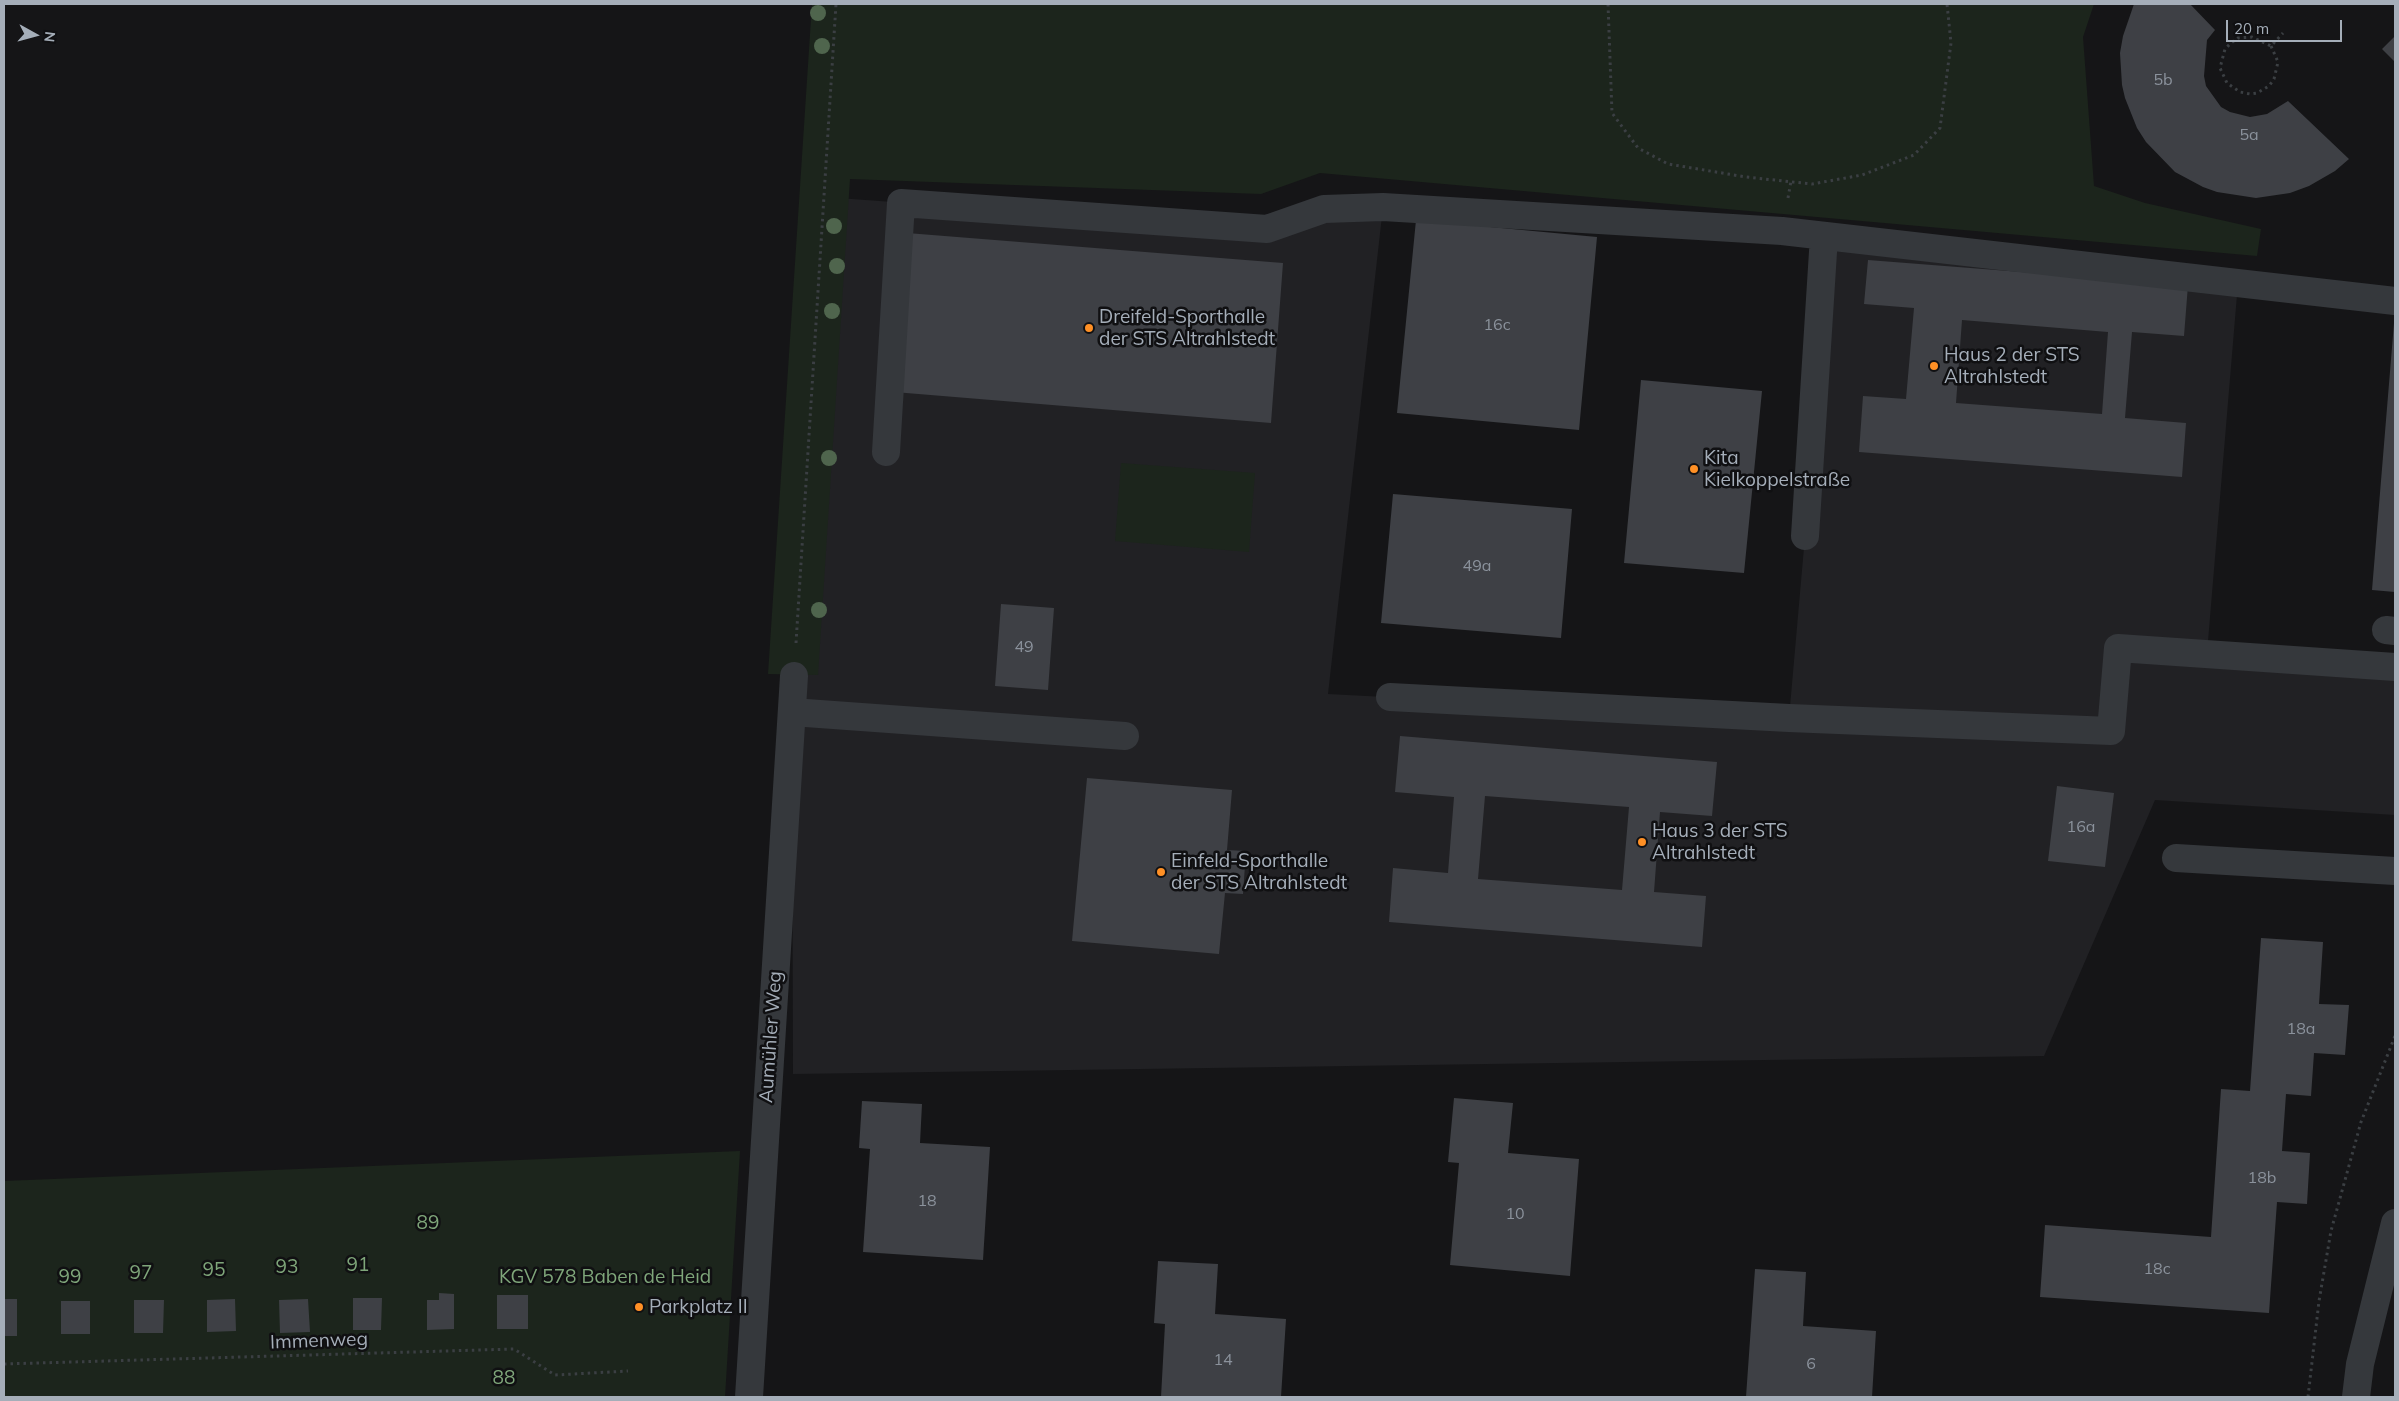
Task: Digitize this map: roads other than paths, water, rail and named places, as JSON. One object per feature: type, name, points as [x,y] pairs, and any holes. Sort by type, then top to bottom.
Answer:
[{"type":"street","points":[[886,452],[901,203],[1267,229],[1324,209],[1383,207],[1782,231],[2395,301]]},
{"type":"street","points":[[1805,536],[1824,236]]},
{"type":"street","points":[[1390,698],[2111,731],[2118,648],[2395,667]]},
{"type":"street","name":"Aumühler Weg","points":[[749,1397],[794,676]]},
{"type":"street","points":[[792,712],[1125,736]]},
{"type":"street","points":[[2176,858],[2395,871]]},
{"type":"street","points":[[2356,1397],[2360,1364],[2395,1223]]},
{"type":"place","name":"Dreifeld-Sporthalle der STS Altrahlstedt","points":[[1089,328]]},
{"type":"place","name":"Haus 2 der STS Altrahlstedt","points":[[1934,366]]},
{"type":"place","name":"Kita Kielkoppelstraße","points":[[1694,469]]},
{"type":"place","name":"Haus 3 der STS Altrahlstedt","points":[[1642,842]]},
{"type":"place","name":"Einfeld-Sporthalle der STS Altrahlstedt","points":[[1161,872]]},
{"type":"place","name":"Parkplatz II","points":[[639,1307]]},
{"type":"park label","name":"89","points":[[428,1223]]},
{"type":"park label","name":"91","points":[[358,1265]]},
{"type":"park label","name":"93","points":[[287,1267]]},
{"type":"park label","name":"95","points":[[214,1270]]},
{"type":"park label","name":"97","points":[[141,1273]]},
{"type":"park label","name":"99","points":[[70,1277]]},
{"type":"park label","name":"KGV 578 Baben de Heid","points":[[605,1277]]},
{"type":"park label","name":"88","points":[[504,1378]]}]
